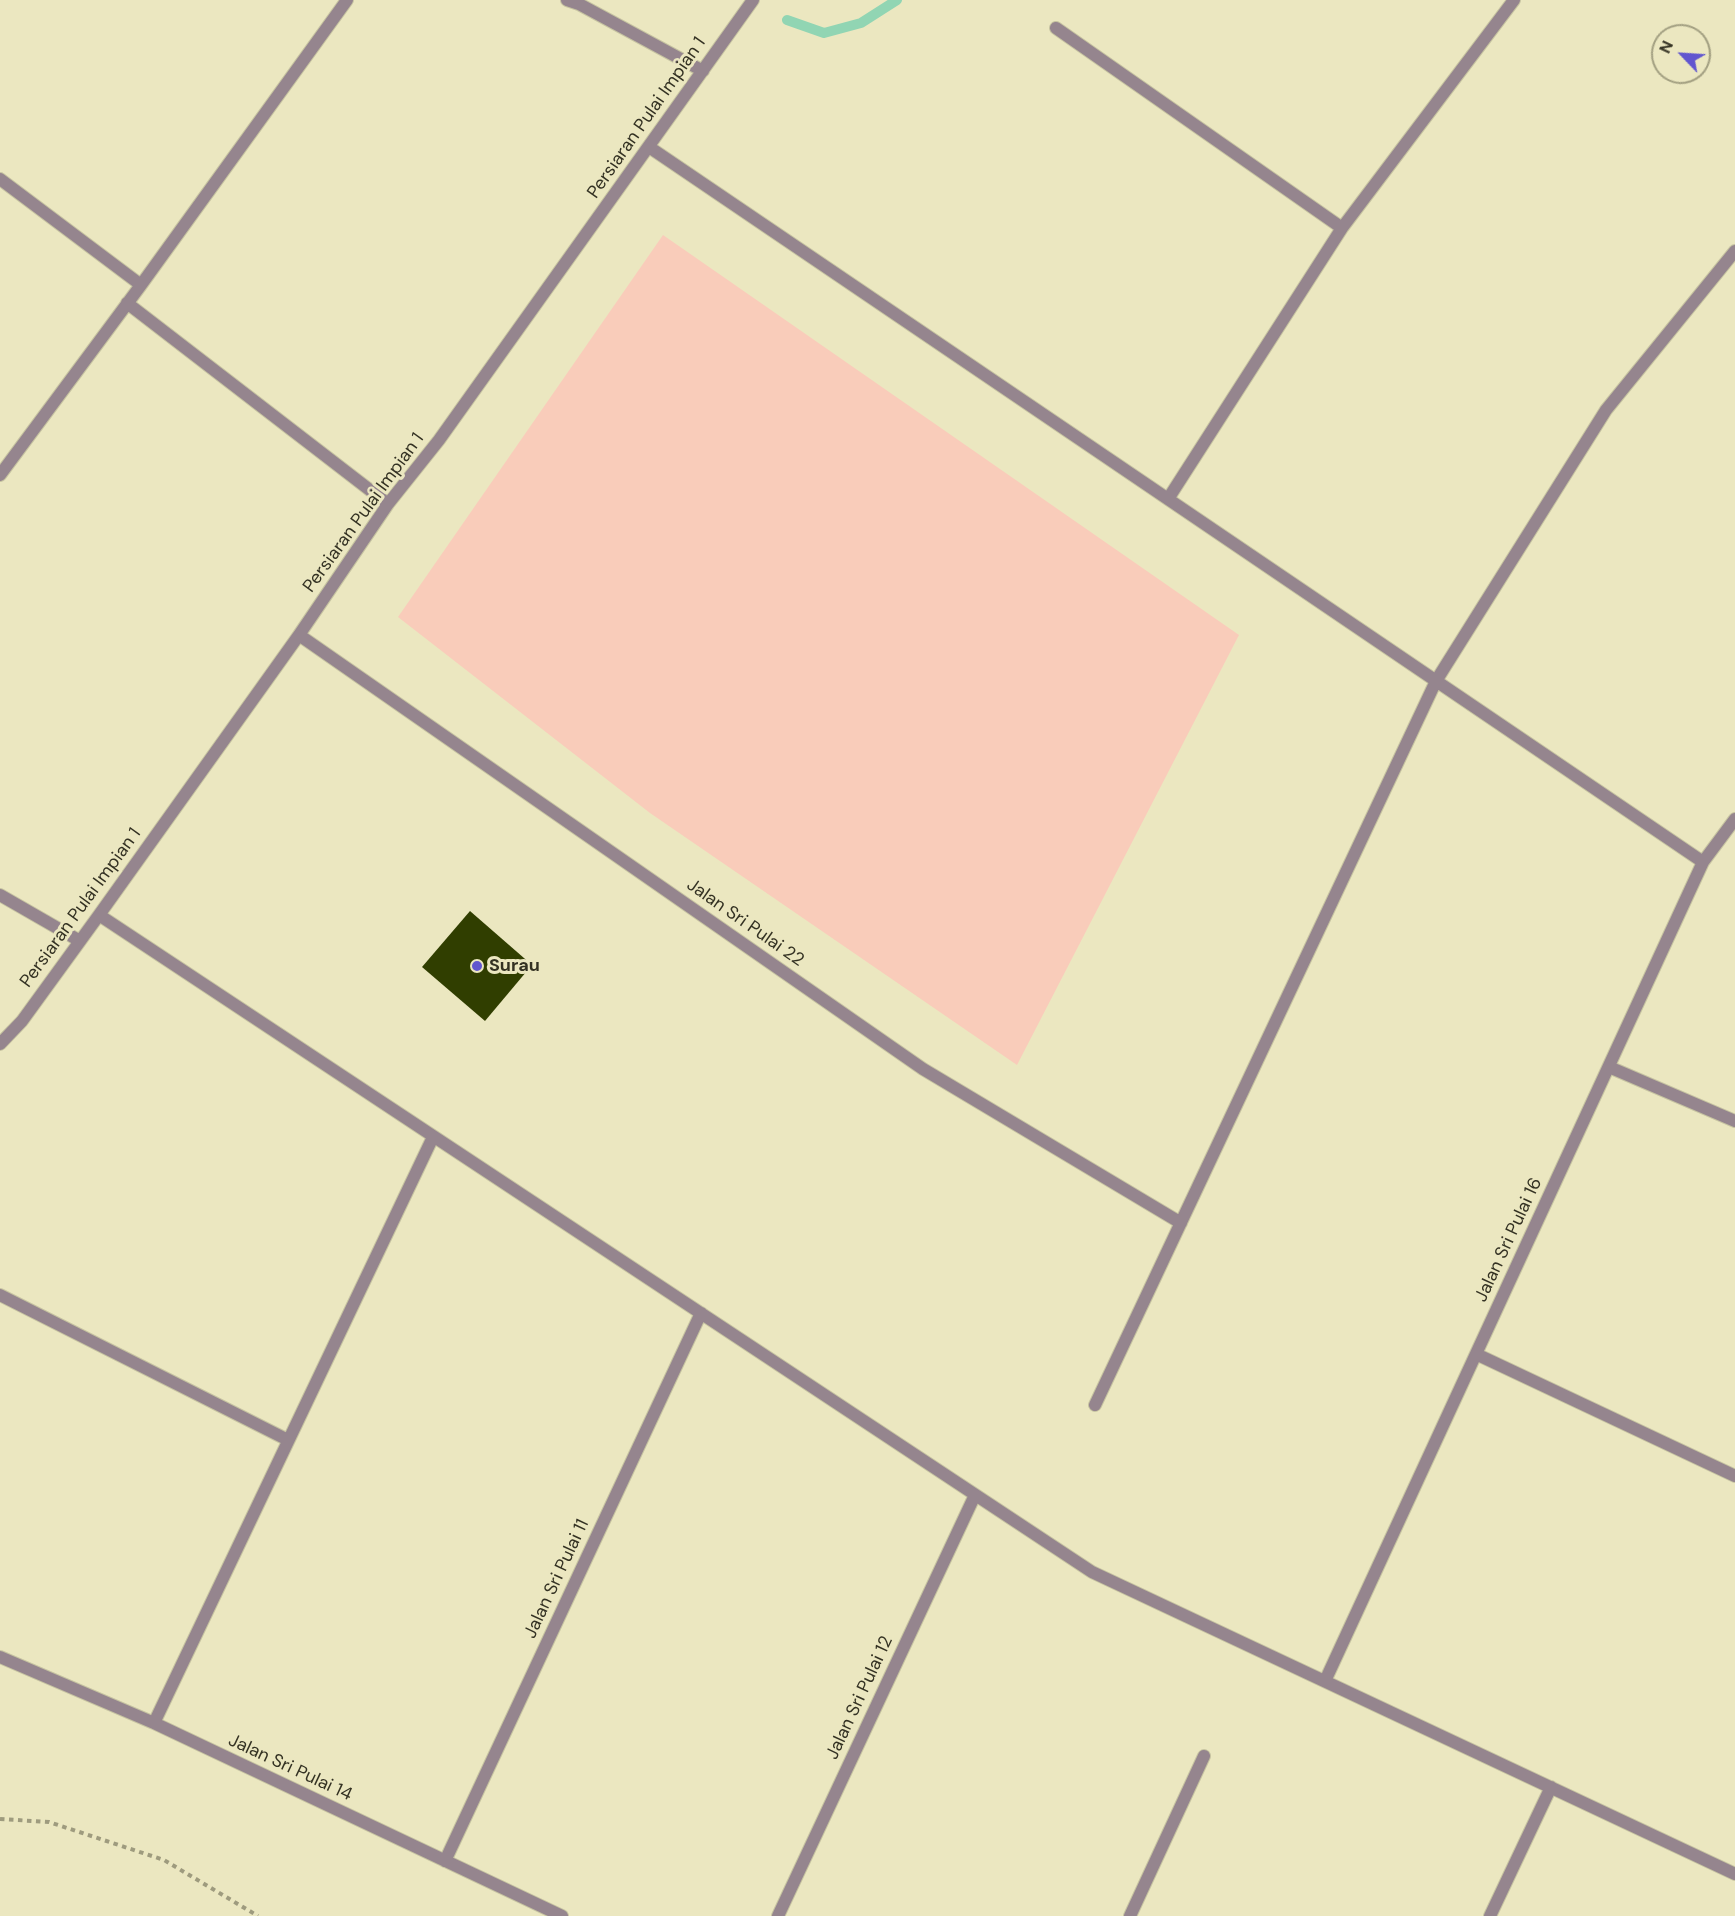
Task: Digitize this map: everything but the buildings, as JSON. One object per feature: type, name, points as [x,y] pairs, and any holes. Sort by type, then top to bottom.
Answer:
[{"type":"street","points":[[0,475],[347,0]]},
{"type":"street","points":[[567,0],[579,4],[703,71]]},
{"type":"street","name":"Persiaran Pulai Impian 1","points":[[0,1044],[22,1021],[99,915],[299,635],[388,504],[439,440],[753,0]]},
{"type":"street","points":[[1168,499],[1342,228],[1514,0]]},
{"type":"street","points":[[1056,28],[1342,228]]},
{"type":"street","points":[[649,147],[1703,862]]},
{"type":"street","points":[[0,178],[141,285]]},
{"type":"street","points":[[1095,1405],[1436,681],[1606,411],[1735,251]]},
{"type":"street","points":[[127,303],[388,504]]},
{"type":"street","name":"Jalan Sri Pulai 22","points":[[299,635],[923,1069],[1181,1223]]},
{"type":"street","name":"Jalan Sri Pulai 16","points":[[1326,1681],[1703,862],[1735,819]]},
{"type":"street","points":[[0,895],[80,940]]},
{"type":"street","points":[[99,915],[1092,1572],[1735,1874]]},
{"type":"street","points":[[1610,1066],[1735,1121]]},
{"type":"street","points":[[154,1724],[433,1137]]},
{"type":"street","points":[[0,1295],[288,1440]]},
{"type":"street","name":"Jalan Sri Pulai 11","points":[[445,1861],[701,1313]]},
{"type":"street","points":[[1476,1354],[1735,1476]]},
{"type":"street","name":"Jalan Sri Pulai 12","points":[[778,1916],[975,1495]]},
{"type":"street","name":"Jalan Sri Pulai 14","points":[[0,1657],[154,1724],[562,1916]]},
{"type":"street","points":[[1130,1916],[1204,1756]]},
{"type":"street","points":[[1490,1916],[1551,1787]]},
{"type":"path","points":[[0,1819],[49,1822],[164,1860],[258,1916]]},
{"type":"shaded area","points":[[663,235],[1239,635],[1017,1065],[650,813],[398,617]]},
{"type":"waterway","points":[[787,20],[824,33],[861,23],[897,0]]},
{"type":"place","name":"Surau","points":[[477,966]]}]
